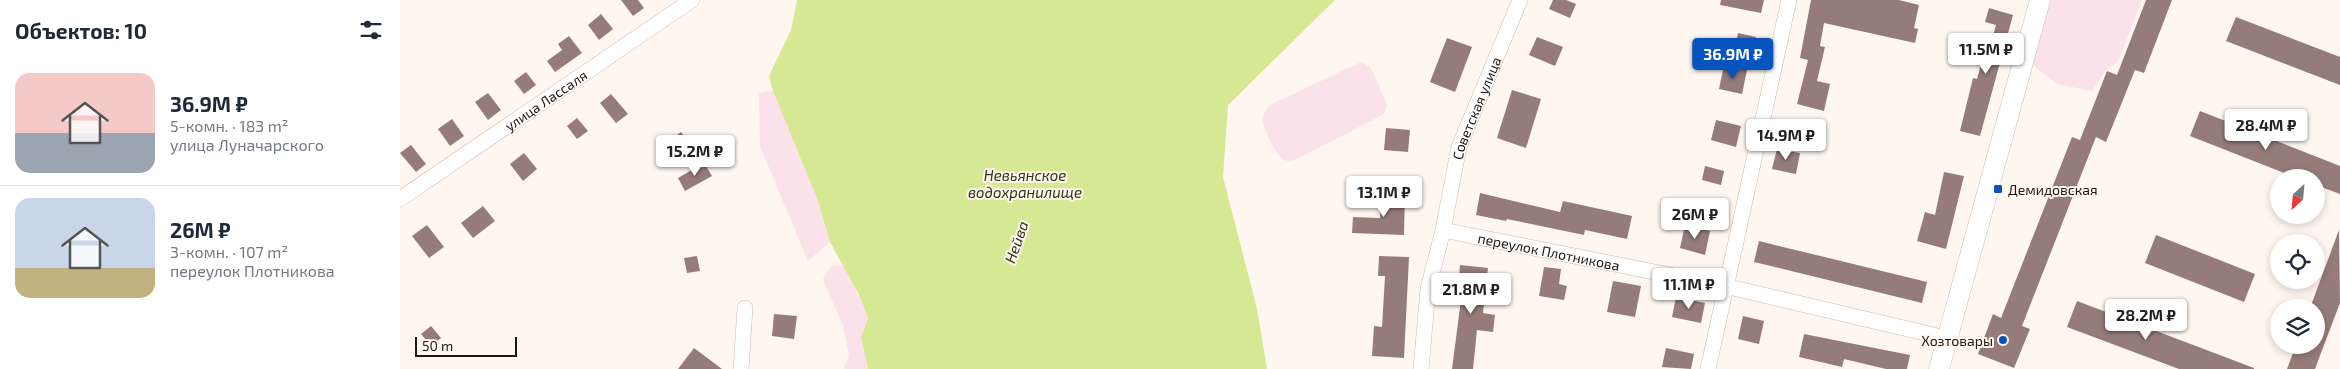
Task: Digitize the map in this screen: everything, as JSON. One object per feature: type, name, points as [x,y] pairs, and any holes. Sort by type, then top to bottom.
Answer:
[{"type":"street","name":"улица Лассаля","points":[[400,199],[692,0]]},
{"type":"street","name":"Советская улица","points":[[1421,369],[1428,289],[1443,230],[1459,147],[1520,0]]},
{"type":"street","points":[[1708,369],[1789,0]]},
{"type":"street","points":[[1939,369],[2040,0]]},
{"type":"street","name":"переулок Плотникова","points":[[1443,230],[1725,286],[1946,338]]},
{"type":"street","points":[[741,369],[745,308]]},
{"type":"shaded area","points":[[2049,0],[2142,0],[2118,62],[2106,70],[2092,91],[2057,84],[2031,64]]},
{"type":"shaded area","points":[[1361,62],[1371,68],[1387,105],[1384,114],[1299,158],[1288,161],[1284,160],[1270,141],[1263,123],[1264,113],[1270,105]]},
{"type":"shaded area","points":[[773,91],[818,201],[830,242],[808,261],[760,146],[759,93]]},
{"type":"shaded area","points":[[844,265],[868,318],[861,337],[868,369],[844,369],[849,355],[843,326],[823,279],[832,266]]},
{"type":"water","name":"Невьянское водохранилище","points":[[797,0],[1335,0],[1228,105],[1223,177],[1257,309],[1267,369],[868,369],[861,337],[868,318],[858,293],[830,242],[818,201],[773,91],[769,76],[791,30]]},
{"type":"building","points":[[621,0],[638,0],[644,8],[633,16]]},
{"type":"building","points":[[1553,0],[1566,0],[1576,4],[1570,18],[1549,9]]},
{"type":"building","points":[[1721,0],[1764,0],[1761,13],[1720,5]]},
{"type":"building","points":[[1811,0],[1899,0],[1919,5],[1914,28],[1918,29],[1915,43],[1824,23],[1820,46],[1825,47],[1817,81],[1830,84],[1824,111],[1797,104],[1808,60],[1800,58]]},
{"type":"building","points":[[2146,0],[2172,0],[2144,73],[2135,70],[2106,142],[2096,137],[2022,326],[2030,329],[2014,368],[1978,354],[1993,314],[2001,318],[2072,137],[2080,140],[2107,71],[2117,75]]},
{"type":"building","points":[[1989,8],[2013,15],[1980,136],[1960,131],[1973,78],[1977,79],[1983,57],[1987,58],[1996,25],[1985,22]]},
{"type":"building","points":[[601,14],[613,29],[599,40],[588,25]]},
{"type":"building","points":[[2236,17],[2340,57],[2340,85],[2226,41]]},
{"type":"building","points":[[1738,33],[1756,37],[1753,50],[1735,47]]},
{"type":"building","points":[[569,36],[582,53],[555,72],[547,61],[562,50],[558,44]]},
{"type":"building","points":[[1537,37],[1563,47],[1555,66],[1529,55]]},
{"type":"building","points":[[1447,38],[1472,47],[1455,92],[1430,82]]},
{"type":"building","points":[[1724,65],[1747,70],[1742,94],[1719,89]]},
{"type":"building","points":[[526,72],[536,85],[524,94],[514,81]]},
{"type":"building","points":[[1512,90],[1541,99],[1526,148],[1497,138]]},
{"type":"building","points":[[488,93],[501,110],[488,120],[475,102]]},
{"type":"building","points":[[611,94],[628,114],[616,123],[600,103]]},
{"type":"building","points":[[2200,111],[2340,166],[2340,194],[2325,188],[2325,169],[2274,169],[2190,136]]},
{"type":"building","points":[[577,118],[588,131],[577,139],[567,126]]},
{"type":"building","points":[[452,119],[464,136],[450,146],[438,129]]},
{"type":"building","points":[[1716,120],[1741,126],[1736,147],[1711,140]]},
{"type":"building","points":[[1386,128],[1410,130],[1408,152],[1384,150]]},
{"type":"building","points":[[681,132],[692,146],[680,155],[669,141]]},
{"type":"building","points":[[411,145],[426,164],[416,172],[400,153]]},
{"type":"building","points":[[1777,149],[1800,153],[1796,174],[1772,169]]},
{"type":"building","points":[[524,153],[537,169],[523,181],[510,164]]},
{"type":"building","points":[[704,163],[712,176],[685,191],[678,178]]},
{"type":"building","points":[[1705,166],[1724,171],[1721,185],[1702,180]]},
{"type":"building","points":[[1944,172],[1964,176],[1946,249],[1917,241],[1925,212],[1935,215]]},
{"type":"building","points":[[1480,193],[1560,212],[1563,201],[1632,216],[1627,239],[1585,230],[1584,235],[1507,219],[1506,221],[1476,215]]},
{"type":"building","points":[[1381,194],[1405,194],[1404,235],[1352,233],[1353,217],[1380,218]]},
{"type":"building","points":[[483,206],[495,221],[473,238],[461,223]]},
{"type":"building","points":[[427,225],[444,247],[429,258],[412,236]]},
{"type":"building","points":[[1685,225],[1710,231],[1705,255],[1680,248]]},
{"type":"building","points":[[2339,230],[2340,303],[2325,343],[2325,299],[2313,299],[2317,289],[2325,289],[2325,268]]},
{"type":"building","points":[[2156,235],[2255,274],[2244,302],[2145,263]]},
{"type":"building","points":[[1759,241],[1927,282],[1922,303],[1754,262]]},
{"type":"building","points":[[697,256],[700,271],[687,273],[684,258]]},
{"type":"building","points":[[1379,256],[1409,257],[1404,358],[1372,356],[1374,326],[1382,327],[1385,276],[1378,276]]},
{"type":"building","points":[[1460,265],[1488,268],[1483,313],[1495,315],[1493,332],[1477,330],[1473,369],[1452,369],[1462,292],[1458,291]]},
{"type":"building","points":[[1544,267],[1561,269],[1559,284],[1567,286],[1564,300],[1539,296]]},
{"type":"building","points":[[1613,281],[1641,286],[1635,317],[1607,312]]},
{"type":"building","points":[[1676,297],[1705,303],[1701,323],[1672,317]]},
{"type":"building","points":[[2077,301],[2254,369],[2179,369],[2067,327]]},
{"type":"building","points":[[774,314],[797,316],[794,339],[772,336]]},
{"type":"building","points":[[1743,316],[1764,321],[1759,344],[1738,339]]},
{"type":"building","points":[[431,326],[441,338],[431,346],[421,334]]},
{"type":"building","points":[[1804,334],[1910,355],[1907,369],[1886,369],[1844,359],[1842,367],[1799,357]]},
{"type":"building","points":[[694,348],[722,369],[678,369]]},
{"type":"building","points":[[1666,348],[1694,354],[1691,369],[1662,367]]},
{"type":"building","points":[[2293,354],[2321,354],[2315,369],[2287,369]]},
{"type":"place","name":"Демидовская","points":[[1998,189]]},
{"type":"place","name":"Хозтовары","points":[[2003,340]]},
{"type":"water label","name":"Нейва","points":[[1016,242]]}]
